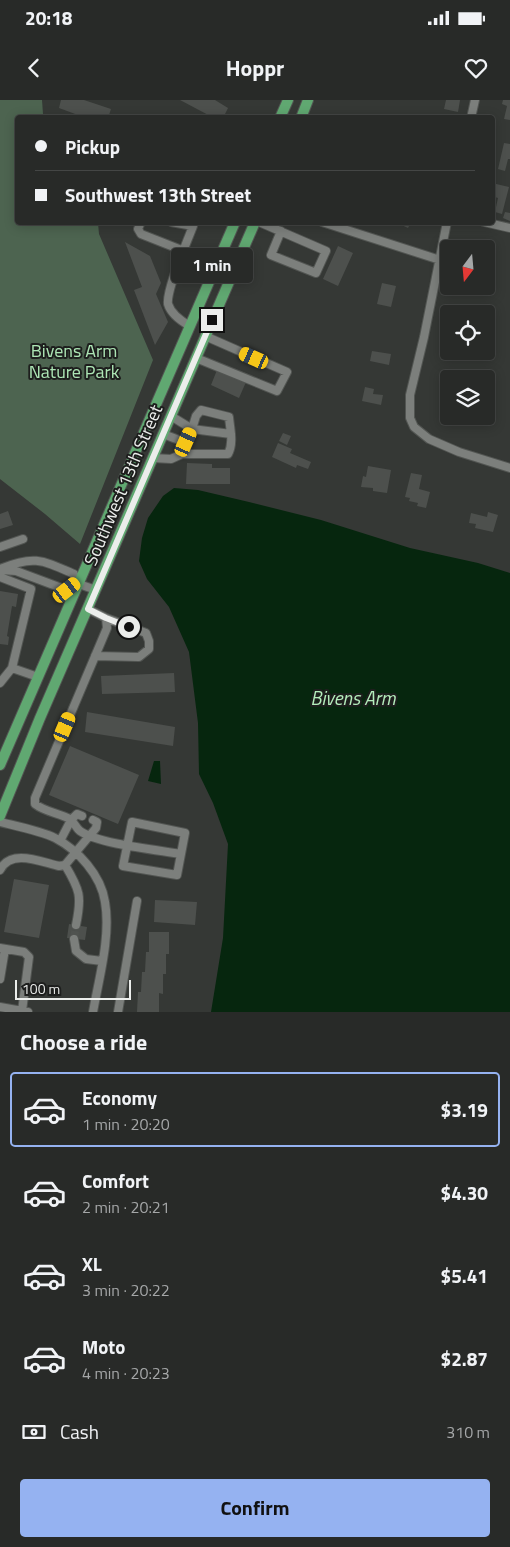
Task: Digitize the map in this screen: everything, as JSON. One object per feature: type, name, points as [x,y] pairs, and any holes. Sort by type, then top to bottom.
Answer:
[{"type":"main road","points":[[281,115],[288,100]]},
{"type":"main road","points":[[302,115],[308,100]]},
{"type":"main road","name":"Southwest 13th Street","points":[[0,765],[233,225]]},
{"type":"main road","name":"Southwest 13th Street","points":[[0,816],[40,718],[254,225]]},
{"type":"street","points":[[472,115],[475,100]]},
{"type":"street","points":[[140,225],[138,229],[141,234],[184,251],[214,269]]},
{"type":"street","points":[[187,225],[192,226],[168,295],[168,304],[175,315],[190,326]]},
{"type":"street","points":[[266,225],[280,231],[326,251],[316,273],[271,255],[280,231]]},
{"type":"street","points":[[331,225],[440,260],[410,395],[410,418],[414,427],[429,440],[459,452],[510,468]]},
{"type":"street","points":[[444,240],[446,225]]},
{"type":"street","points":[[495,225],[510,228]]},
{"type":"street","points":[[196,358],[277,391],[287,372],[206,336]]},
{"type":"street","points":[[153,458],[171,458],[182,454],[228,454],[232,448],[229,417],[201,410],[196,416],[182,454]]},
{"type":"street","points":[[171,416],[192,429],[230,434]]},
{"type":"street","points":[[163,434],[186,442]]},
{"type":"street","points":[[0,547],[23,539]]},
{"type":"street","points":[[0,569],[31,559],[50,563],[74,574],[77,583]]},
{"type":"street","points":[[0,569],[16,571],[67,590],[77,583]]},
{"type":"street","points":[[0,683],[12,668],[32,589],[2,580]]},
{"type":"street","points":[[77,583],[96,590]]},
{"type":"street","points":[[88,609],[146,633],[149,641],[149,649],[140,657],[95,656]]},
{"type":"street","points":[[106,618],[107,628],[35,798],[35,804],[40,808],[71,820],[80,830],[90,835],[127,845],[181,854]]},
{"type":"street","points":[[12,668],[38,677]]},
{"type":"street","points":[[60,841],[71,820],[77,814],[82,816]]},
{"type":"street","points":[[0,870],[6,862],[22,857],[59,866],[65,865],[96,828],[97,822],[92,820]]},
{"type":"street","points":[[0,822],[54,837],[76,853],[86,863],[99,882],[105,902],[106,932],[93,1012]]},
{"type":"street","points":[[132,822],[185,833],[181,854],[177,875],[123,866],[132,822]]},
{"type":"street","points":[[65,865],[75,883],[80,903],[76,925]]},
{"type":"street","points":[[118,1012],[137,901]]},
{"type":"street","points":[[74,939],[76,951],[86,959],[102,961]]},
{"type":"street","points":[[0,979],[2,949],[24,952],[29,957],[25,1012],[0,1007]]},
{"type":"green space","name":"Bivens Arm Nature Park","points":[[0,100],[42,100],[43,114],[46,115],[15,115],[15,225],[98,225],[99,234],[153,360],[80,544],[0,479]]},
{"type":"water","name":"Bivens Arm","points":[[174,488],[198,490],[321,520],[410,548],[478,563],[510,573],[510,1012],[211,1012],[223,938],[228,844],[213,803],[199,774],[198,723],[189,652],[169,607],[147,579],[139,561],[142,538],[148,518],[163,496]]},
{"type":"water","points":[[154,761],[160,761],[161,784],[148,781]]},
{"type":"building","points":[[61,100],[84,100],[111,109],[109,115],[78,115],[59,108]]},
{"type":"building","points":[[180,100],[215,100],[228,108],[224,115],[208,115]]},
{"type":"building","points":[[446,100],[460,100],[458,112],[444,109]]},
{"type":"building","points":[[503,100],[510,100],[510,120],[504,119],[507,106],[502,104]]},
{"type":"building","points":[[504,143],[510,144],[510,159],[508,159],[505,171],[498,169]]},
{"type":"building","points":[[495,184],[509,187],[502,214],[495,212],[498,198],[495,197]]},
{"type":"building","points":[[505,212],[510,213],[510,221],[503,218]]},
{"type":"building","points":[[125,242],[150,256],[161,283],[156,294],[168,322],[155,345],[134,290],[142,287]]},
{"type":"building","points":[[338,246],[353,253],[338,286],[323,279]]},
{"type":"building","points":[[382,283],[396,286],[391,307],[377,304]]},
{"type":"building","points":[[372,351],[391,354],[389,365],[370,361]]},
{"type":"building","points":[[217,370],[246,382],[239,398],[211,385]]},
{"type":"building","points":[[365,387],[374,389],[373,394],[383,395],[381,405],[362,401]]},
{"type":"building","points":[[283,433],[291,436],[287,445],[279,441]]},
{"type":"building","points":[[278,443],[292,449],[290,453],[311,462],[308,469],[297,465],[296,468],[272,457]]},
{"type":"building","points":[[187,463],[212,464],[212,468],[230,468],[230,484],[186,484]]},
{"type":"building","points":[[368,466],[391,470],[387,493],[373,491],[373,488],[361,487],[363,476],[366,477]]},
{"type":"building","points":[[411,473],[422,475],[419,489],[430,492],[426,508],[417,506],[418,503],[409,501],[410,498],[405,497]]},
{"type":"building","points":[[8,511],[13,525],[0,529],[0,514]]},
{"type":"building","points":[[488,512],[498,515],[493,532],[475,528],[476,524],[469,523],[471,513],[487,517]]},
{"type":"building","points":[[0,591],[18,594],[16,607],[12,606],[7,636],[9,637],[8,645],[0,644]]},
{"type":"building","points":[[174,673],[175,692],[102,694],[101,676]]},
{"type":"building","points":[[87,712],[175,727],[173,746],[85,732]]},
{"type":"building","points":[[70,746],[139,775],[118,824],[49,795]]},
{"type":"building","points":[[14,879],[49,885],[39,938],[4,932]]},
{"type":"building","points":[[155,900],[197,902],[195,925],[154,922]]},
{"type":"building","points":[[69,924],[87,927],[85,940],[67,938]]},
{"type":"building","points":[[149,932],[169,932],[169,954],[166,954],[166,974],[163,974],[163,994],[159,993],[159,1012],[137,1012],[142,972],[145,972],[146,952],[149,952]]},
{"type":"tunnel","points":[[74,939],[76,925]]},
{"type":"route","points":[[129,627],[88,609],[212,320]]}]
